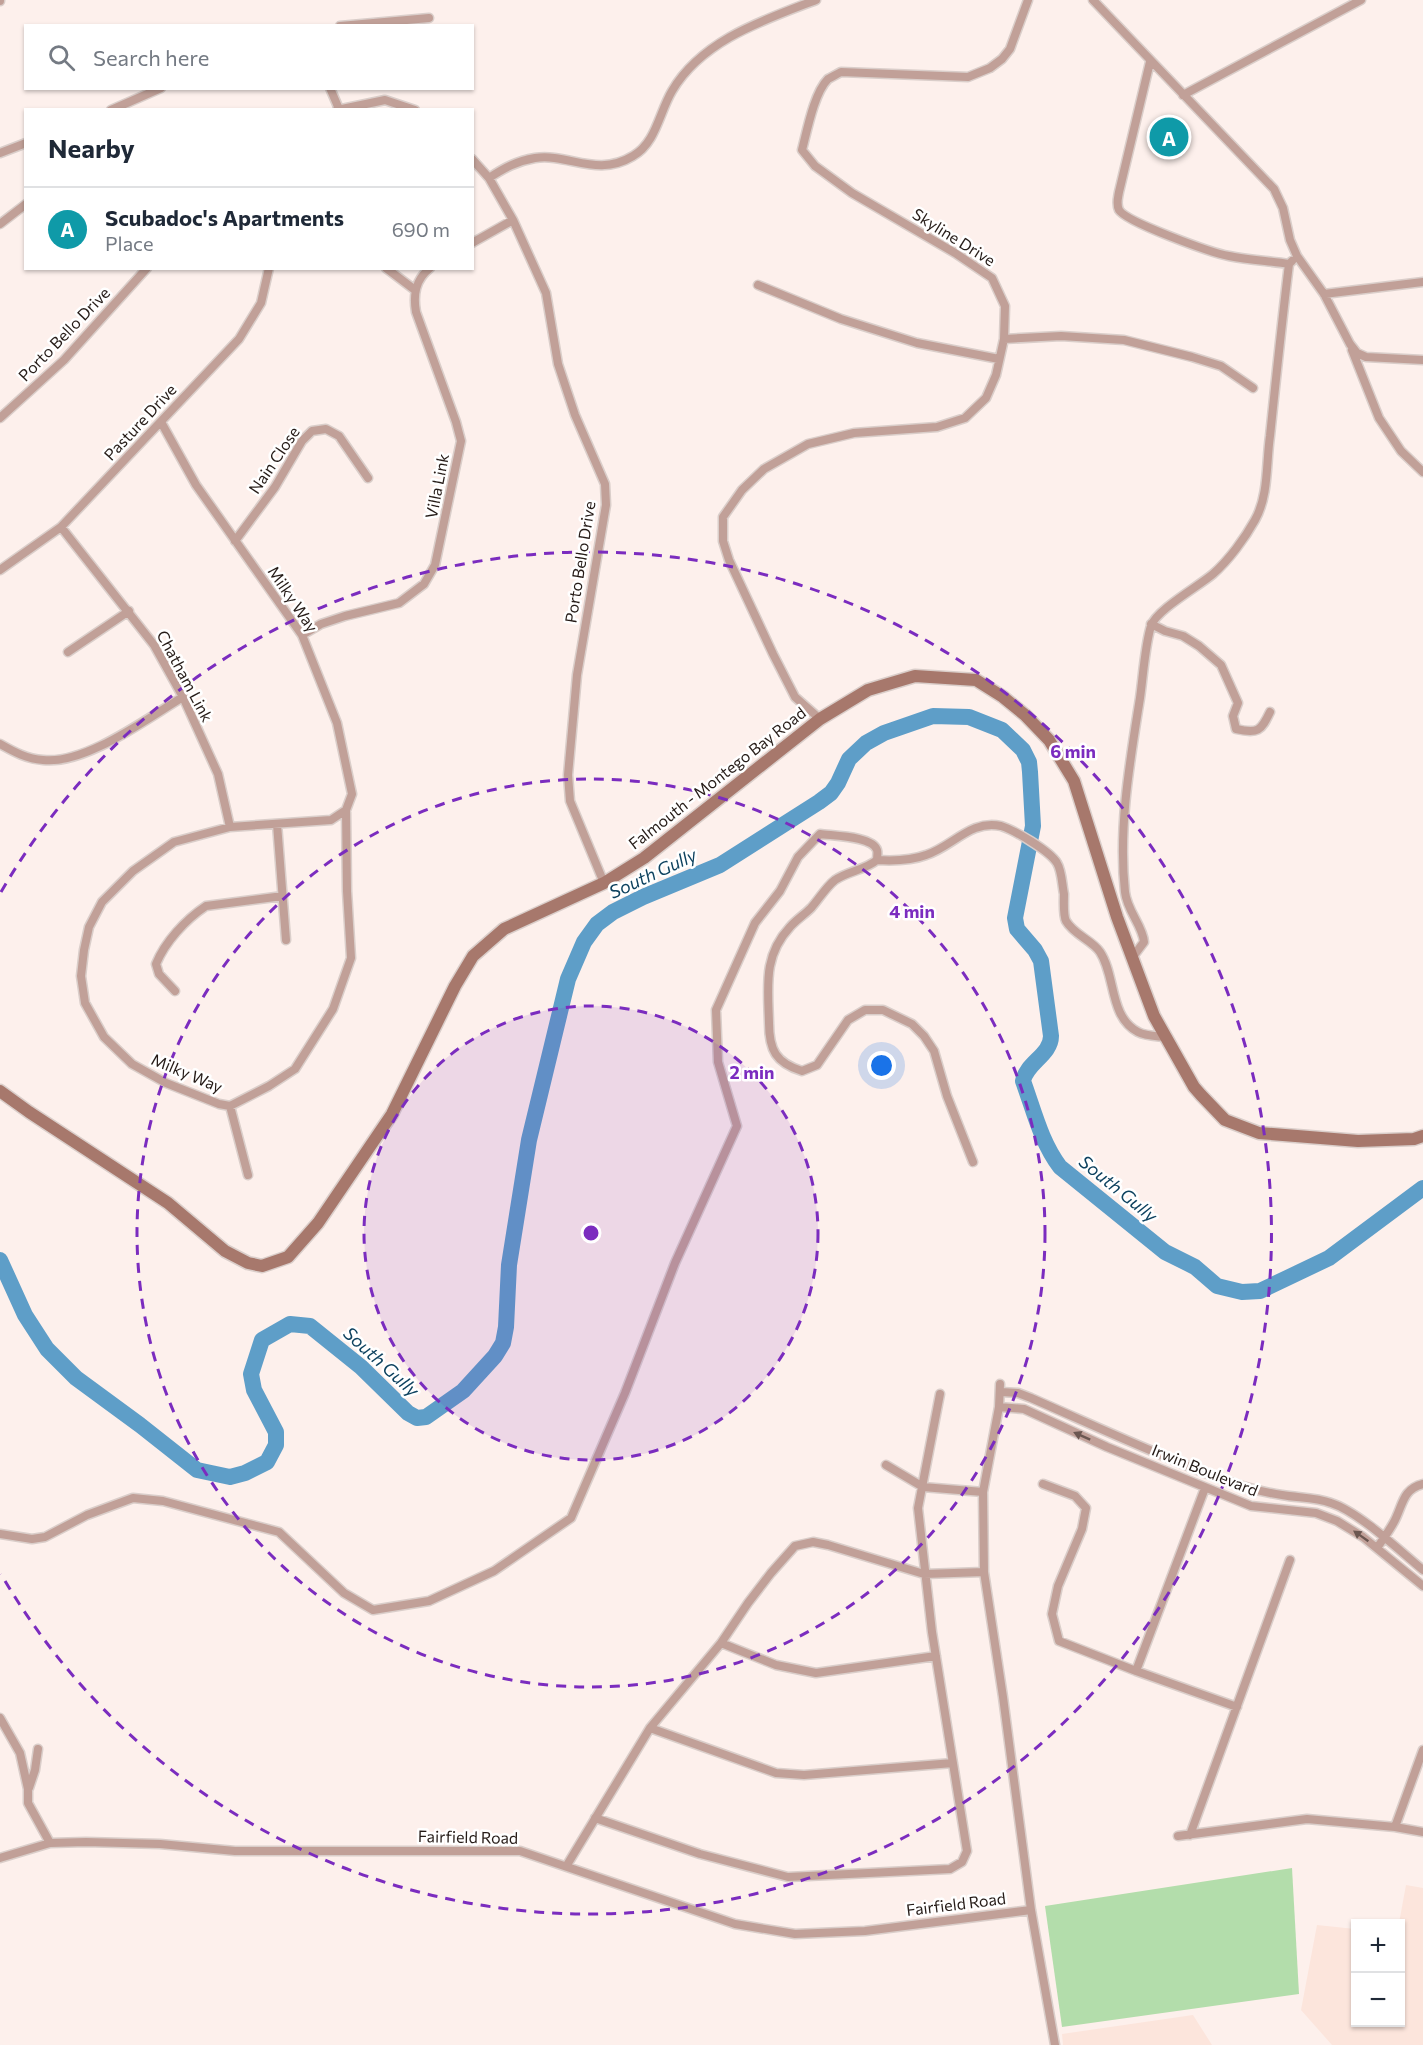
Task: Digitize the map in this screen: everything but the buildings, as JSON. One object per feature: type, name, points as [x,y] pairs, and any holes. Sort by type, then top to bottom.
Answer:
[{"type":"main road","name":"Falmouth - Montego Bay Road","points":[[0,1091],[168,1203],[225,1251],[248,1263],[262,1266],[288,1257],[318,1223],[392,1114],[455,986],[473,956],[504,929],[604,883],[644,858],[820,719],[868,690],[915,675],[976,680],[1003,697],[1050,740],[1074,781],[1132,958],[1154,1017],[1194,1088],[1225,1120],[1259,1133],[1358,1141],[1414,1139],[1423,1136]]},
{"type":"street","points":[[489,178],[511,164],[537,158],[596,166],[615,164],[633,156],[648,144],[673,90],[698,60],[754,24],[816,0]]},
{"type":"street","name":"Skyline Drive","points":[[820,719],[795,697],[773,654],[729,560],[723,541],[723,517],[742,490],[764,469],[808,444],[854,433],[937,427],[965,418],[986,398],[996,375],[1004,339],[1005,306],[993,278],[852,193],[815,166],[802,150],[819,93],[828,80],[841,72],[968,77],[990,68],[1010,49],[1028,0]]},
{"type":"street","points":[[1093,0],[1274,189],[1283,208],[1290,240],[1297,256],[1324,294],[1350,345],[1379,418],[1401,451],[1423,472]]},
{"type":"street","points":[[1183,94],[1361,0]]},
{"type":"street","points":[[362,24],[429,18]]},
{"type":"street","points":[[1150,62],[1119,192],[1118,208],[1121,213],[1202,249],[1229,256],[1289,264]]},
{"type":"street","points":[[116,108],[156,90]]},
{"type":"street","points":[[331,90],[338,108]]},
{"type":"street","points":[[343,108],[385,100],[409,108]]},
{"type":"street","points":[[0,153],[24,144]]},
{"type":"street","name":"Porto Bello Drive","points":[[474,161],[489,178],[513,219],[546,292],[558,364],[574,415],[605,484],[606,505],[577,675],[568,775],[570,801],[604,883]]},
{"type":"street","points":[[0,224],[24,206]]},
{"type":"street","points":[[474,242],[513,219]]},
{"type":"street","points":[[1132,958],[1144,942],[1143,933],[1135,921],[1125,894],[1124,822],[1128,771],[1151,624],[1174,602],[1215,572],[1256,518],[1266,483],[1289,264],[1297,256]]},
{"type":"street","name":"Porto Bello Drive","points":[[0,418],[64,360],[145,270]]},
{"type":"street","name":"Pasture Drive","points":[[0,570],[61,527],[239,339],[261,303],[269,270]]},
{"type":"street","points":[[390,270],[415,290],[419,279],[428,270]]},
{"type":"street","points":[[1324,294],[1423,282]]},
{"type":"street","points":[[758,285],[841,319],[917,343],[999,359]]},
{"type":"street","name":"Villa Link","points":[[302,635],[321,624],[345,616],[399,603],[424,584],[435,565],[461,441],[416,312],[415,290]]},
{"type":"street","points":[[1004,339],[1061,336],[1124,340],[1221,366],[1253,388]]},
{"type":"street","points":[[1350,345],[1357,353],[1366,357],[1423,360]]},
{"type":"street","name":"Milky Way","points":[[161,422],[196,485],[302,635],[337,723],[351,785],[350,802],[346,810],[351,958],[333,1009],[295,1069],[269,1086],[230,1106],[219,1104],[166,1083],[132,1064],[104,1037],[85,1003],[81,976],[89,927],[102,902],[133,871],[174,842],[230,827],[332,820],[346,810]]},
{"type":"street","name":"Nain Close","points":[[235,541],[275,487],[302,441],[312,431],[326,429],[339,436],[368,478]]},
{"type":"street","name":"Chatham Link","points":[[61,527],[154,645],[183,697],[218,774],[230,827]]},
{"type":"street","points":[[68,652],[129,611]]},
{"type":"street","points":[[1151,624],[1183,636],[1221,665],[1238,703],[1233,716],[1236,729],[1252,732],[1263,727],[1270,711]]},
{"type":"street","points":[[0,744],[19,755],[43,760],[68,759],[92,751],[183,697]]},
{"type":"street","points":[[277,824],[286,940]]},
{"type":"street","points":[[973,1162],[947,1096],[934,1051],[912,1024],[883,1010],[865,1010],[848,1020],[817,1065],[802,1071],[786,1066],[777,1056],[769,1039],[770,959],[778,943],[834,881],[852,870],[873,864],[877,860],[914,859],[928,855],[942,849],[973,828],[989,824],[1003,826],[1040,846],[1057,863],[1062,884],[1065,920],[1081,937],[1099,950],[1109,971],[1114,998],[1126,1022],[1139,1033],[1165,1037]]},
{"type":"street","points":[[0,1534],[32,1539],[45,1537],[87,1515],[133,1498],[163,1501],[279,1532],[344,1593],[373,1610],[429,1601],[494,1572],[571,1518],[625,1393],[675,1263],[737,1126],[718,1062],[716,1010],[755,922],[780,891],[798,856],[820,834],[858,838],[874,846],[877,850],[877,860]]},
{"type":"street","points":[[175,992],[159,974],[156,964],[173,937],[196,912],[206,906],[283,896]]},
{"type":"street","points":[[230,1106],[248,1175]]},
{"type":"street","name":"Irwin Boulevard","points":[[1423,1570],[1384,1538],[1338,1506],[1305,1497],[1260,1491],[1227,1481],[1031,1398],[1001,1388],[999,1407],[1024,1409],[1107,1447],[1251,1506],[1316,1513],[1337,1521],[1377,1548],[1423,1586]]},
{"type":"street","points":[[595,1818],[700,1854],[788,1877],[950,1869],[962,1862],[967,1851],[924,1574],[918,1508],[939,1394]]},
{"type":"street","points":[[999,1407],[983,1492],[984,1572],[1031,1910],[1055,2045]]},
{"type":"street","points":[[1107,1447],[1112,1434]]},
{"type":"street","points":[[886,1465],[923,1487],[983,1492]]},
{"type":"street","points":[[1223,1495],[1227,1481]]},
{"type":"street","points":[[1043,1484],[1075,1496],[1086,1508],[1082,1529],[1058,1586],[1052,1614],[1059,1641],[1237,1707]]},
{"type":"street","points":[[1377,1548],[1396,1518],[1404,1497],[1423,1484]]},
{"type":"street","points":[[1136,1671],[1205,1488]]},
{"type":"street","points":[[1289,1510],[1291,1496]]},
{"type":"street","points":[[567,1866],[650,1728],[721,1643],[753,1596],[795,1546],[813,1542],[924,1574],[984,1572]]},
{"type":"street","points":[[1190,1835],[1290,1560]]},
{"type":"street","points":[[721,1643],[776,1665],[816,1673],[936,1656]]},
{"type":"street","points":[[0,1718],[20,1753],[28,1789],[28,1803],[50,1844]]},
{"type":"street","points":[[650,1728],[776,1773],[804,1774],[953,1763]]},
{"type":"street","points":[[28,1789],[35,1770],[38,1749]]},
{"type":"street","points":[[1395,1827],[1423,1750]]},
{"type":"street","points":[[1178,1836],[1307,1819],[1395,1827],[1423,1832]]},
{"type":"street","name":"Fairfield Road","points":[[0,1858],[50,1844],[160,1844],[235,1851],[520,1851],[735,1923],[795,1935],[865,1931],[1031,1910]]},
{"type":"shaded area","points":[[1406,1885],[1423,1888],[1423,2045],[1332,2045],[1301,2010],[1317,1925],[1351,1929],[1351,2027],[1405,2027],[1405,1919],[1400,1919]]},
{"type":"shaded area","points":[[1193,2015],[1212,2045],[1063,2045],[1062,2034]]},
{"type":"green space","points":[[1292,1868],[1299,1994],[1062,2027],[1045,1906]]},
{"type":"waterway","name":"South Gully","points":[[0,1260],[25,1315],[47,1349],[76,1378],[197,1470],[230,1477],[245,1473],[267,1462],[276,1445],[276,1432],[254,1390],[251,1374],[262,1340],[290,1324],[310,1326],[361,1367],[408,1413],[417,1418],[426,1417],[463,1391],[495,1356],[503,1343],[509,1265],[529,1140],[568,979],[584,942],[597,924],[613,912],[643,897],[720,865],[831,793],[849,759],[866,743],[884,733],[933,716],[969,717],[1002,730],[1023,750],[1029,762],[1033,826],[1015,918],[1017,929],[1041,961],[1051,1036],[1047,1049],[1029,1069],[1023,1081],[1043,1137],[1060,1167],[1165,1252],[1195,1267],[1217,1286],[1242,1292],[1260,1291],[1329,1258],[1423,1188]]},
{"type":"place","name":"Scubadoc's Apartments","points":[[1169,137]]}]
